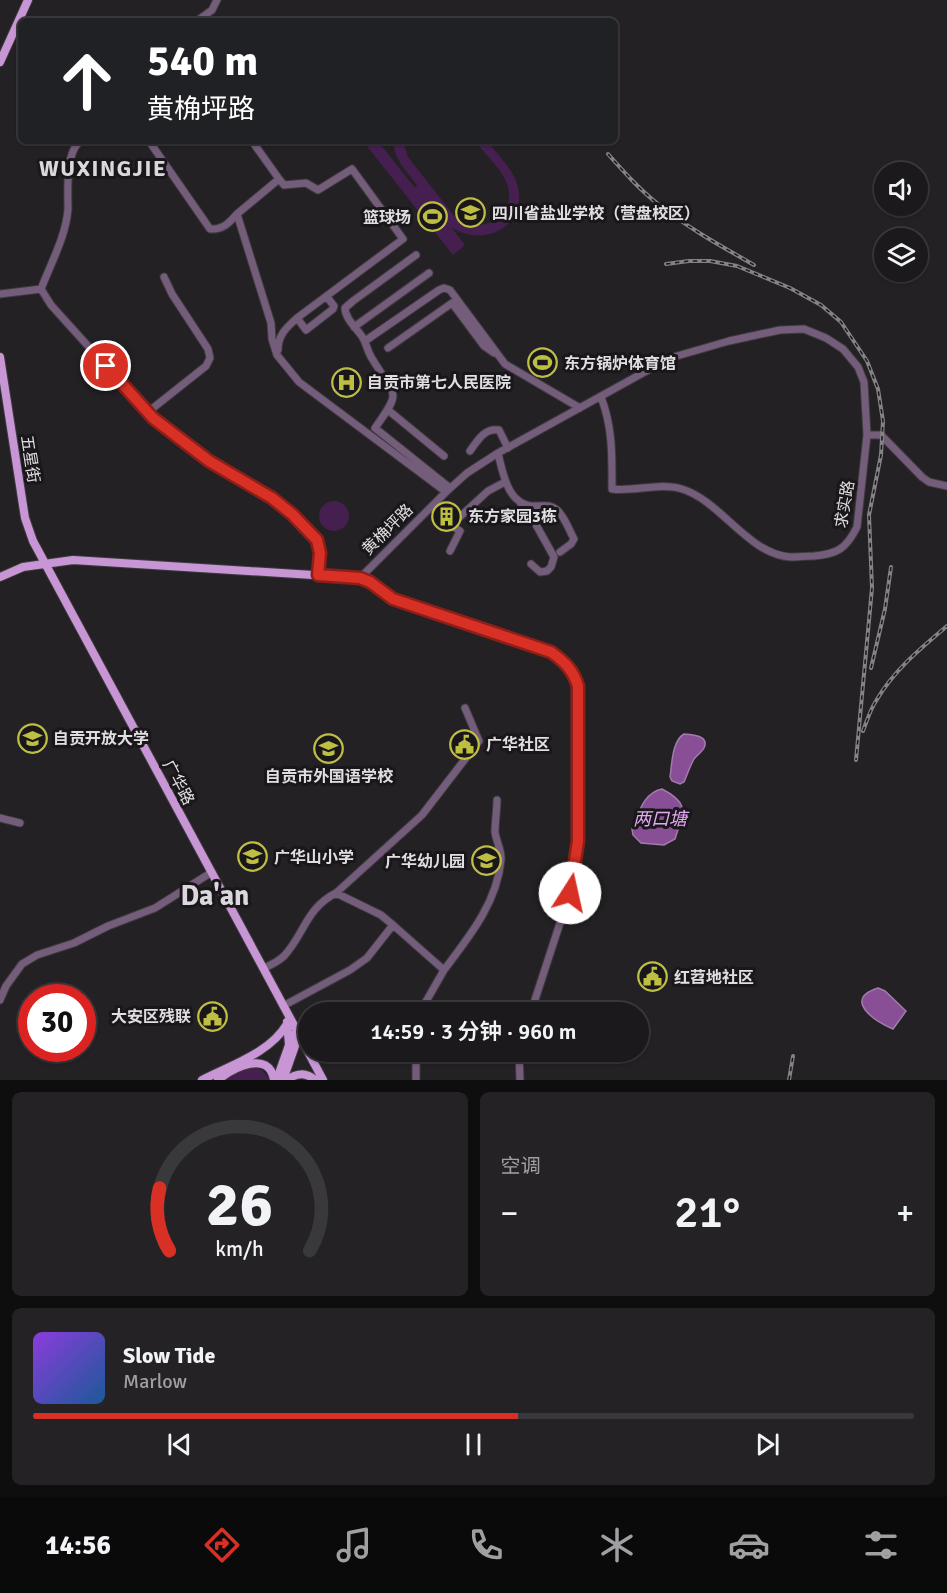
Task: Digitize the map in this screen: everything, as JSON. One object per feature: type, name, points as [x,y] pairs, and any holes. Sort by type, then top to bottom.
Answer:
[{"type":"main road","points":[[20,18],[28,0]]},
{"type":"main road","points":[[0,62],[18,22]]},
{"type":"main road","name":"五星街","points":[[0,357],[1,378],[26,518],[33,540],[45,562]]},
{"type":"main road","name":"黄桷坪路","points":[[0,577],[23,567],[45,562],[73,560],[360,578]]},
{"type":"main road","name":"广华路","points":[[45,562],[264,968],[283,1006],[287,1020],[296,1029],[323,1080]]},
{"type":"main road","points":[[202,1080],[270,1044],[281,1034],[287,1020]]},
{"type":"main road","points":[[275,1080],[289,1045],[287,1020]]},
{"type":"main road","points":[[285,1080],[295,1046],[296,1029]]},
{"type":"main road","points":[[218,1080],[253,1063],[267,1068],[275,1080]]},
{"type":"main road","points":[[285,1080],[302,1074],[315,1080]]},
{"type":"street","points":[[201,18],[213,10],[217,0]]},
{"type":"street","points":[[41,289],[67,225],[70,159],[76,144]]},
{"type":"street","points":[[151,144],[210,229],[218,230],[228,224],[279,179]]},
{"type":"street","points":[[254,144],[284,185],[306,183],[318,190],[352,169],[404,239],[297,318],[283,331],[278,341],[277,355]]},
{"type":"street","points":[[237,214],[271,323],[272,339],[277,355],[289,372],[314,395],[448,490]]},
{"type":"street","points":[[416,255],[345,308],[345,314],[365,341],[373,361],[391,384],[393,400],[375,428],[448,490]]},
{"type":"street","points":[[354,327],[429,273]]},
{"type":"street","points":[[148,412],[206,366],[210,358],[208,349],[172,294],[164,277]]},
{"type":"street","points":[[365,341],[444,288],[450,290],[505,364],[580,408]]},
{"type":"street","points":[[0,294],[41,289]]},
{"type":"street","points":[[41,289],[51,304],[148,412],[209,461],[272,498],[292,514],[317,540],[320,553],[318,575]]},
{"type":"street","points":[[297,318],[306,330],[333,309],[334,306],[327,297]]},
{"type":"street","points":[[388,348],[452,303],[484,346],[500,358]]},
{"type":"street","name":"求实路","points":[[804,329],[826,338],[843,348],[858,367],[864,382],[867,435],[856,527],[851,539],[841,549],[828,555],[789,557],[758,545],[705,501],[680,488],[623,491],[612,489],[611,434],[601,398],[670,358],[729,341],[780,330],[804,329]]},
{"type":"street","name":"黄桷坪路","points":[[360,578],[467,473],[498,453],[601,398]]},
{"type":"street","points":[[388,410],[444,456]]},
{"type":"street","points":[[470,451],[483,434],[492,429],[499,430],[508,448]]},
{"type":"street","points":[[867,435],[881,435],[922,477],[929,482],[947,486]]},
{"type":"street","points":[[498,453],[510,492],[530,514],[554,557],[547,571],[540,572],[531,564]]},
{"type":"street","points":[[450,551],[460,531],[452,524],[488,491],[506,482]]},
{"type":"street","points":[[519,502],[533,506],[552,506],[560,512],[574,539],[572,544],[560,552]]},
{"type":"street","points":[[360,578],[370,582],[393,599],[551,652],[566,663],[574,674],[578,686],[576,862],[570,893],[534,1002]]},
{"type":"street","points":[[264,968],[280,960],[286,954],[301,928],[326,898],[336,893],[422,815],[479,741],[465,708]]},
{"type":"street","points":[[426,1002],[444,970],[471,935],[489,905],[496,886],[502,857],[495,833],[497,800]]},
{"type":"street","points":[[0,818],[20,824]]},
{"type":"street","points":[[0,1000],[19,967],[37,955],[74,943],[108,926],[155,908],[212,872]]},
{"type":"street","points":[[336,893],[381,915],[444,970]]},
{"type":"street","points":[[283,1006],[359,964],[367,958],[393,925]]},
{"type":"street","points":[[416,1062],[416,1080]]},
{"type":"street","points":[[519,1062],[520,1080]]},
{"type":"shaded area","points":[[365,144],[380,144],[415,188],[417,185],[401,164],[394,144],[404,144],[408,157],[455,217],[474,225],[493,221],[501,216],[509,198],[508,187],[503,175],[478,144],[489,144],[505,163],[518,187],[519,201],[516,214],[509,223],[488,234],[463,233],[451,227],[465,245],[453,255]]},
{"type":"shaded area","points":[[334,501],[340,502],[348,510],[348,522],[340,530],[334,531],[328,530],[320,522],[319,516],[320,510],[328,502]]},
{"type":"shaded area","points":[[253,1067],[262,1070],[270,1080],[224,1080],[239,1070]]},
{"type":"water","points":[[684,734],[699,736],[705,744],[694,759],[684,782],[680,784],[672,781],[670,777],[675,747]]},
{"type":"water","name":"两口塘","points":[[662,789],[681,804],[682,815],[675,839],[664,845],[641,843],[633,835],[632,829],[646,799]]},
{"type":"water","points":[[878,988],[885,991],[906,1011],[893,1029],[871,1016],[862,1004],[863,998],[868,993]]},
{"type":"railway","points":[[608,154],[638,187],[669,213],[754,265]]},
{"type":"railway","points":[[666,264],[710,261],[737,266],[790,288],[821,305],[841,322],[867,361],[878,389],[883,421],[881,455],[869,515],[872,588],[856,760]]},
{"type":"railway","points":[[871,668],[885,609],[891,567]]},
{"type":"railway","points":[[863,731],[874,704],[891,679],[908,660],[947,626]]},
{"type":"railway","points":[[789,1080],[793,1056]]},
{"type":"place","name":"四川省盐业学校（营盘校区）","points":[[471,213]]},
{"type":"place","name":"篮球场","points":[[432,217]]},
{"type":"place","name":"东方锅炉体育馆","points":[[543,363]]},
{"type":"place","name":"自贡市第七人民医院","points":[[346,382]]},
{"type":"place","name":"东方家园3栋","points":[[447,516]]},
{"type":"place","name":"自贡开放大学","points":[[32,738]]},
{"type":"place","name":"广华社区","points":[[465,744]]},
{"type":"place","name":"自贡市外国语学校","points":[[329,748]]},
{"type":"place","name":"广华山小学","points":[[253,857]]},
{"type":"place","name":"广华幼儿园","points":[[486,861]]},
{"type":"place","name":"红苕地社区","points":[[653,977]]},
{"type":"place","name":"大安区残联","points":[[212,1016]]},
{"type":"district","name":"WUXINGJIE","points":[[103,168]]},
{"type":"district","name":"Da'an","points":[[215,895]]},
{"type":"route","points":[[106,366],[153,418],[209,461],[272,498],[292,514],[317,540],[320,553],[318,575],[360,578],[370,582],[393,599],[551,652],[566,663],[574,674],[578,686],[578,841],[570,893]]}]
